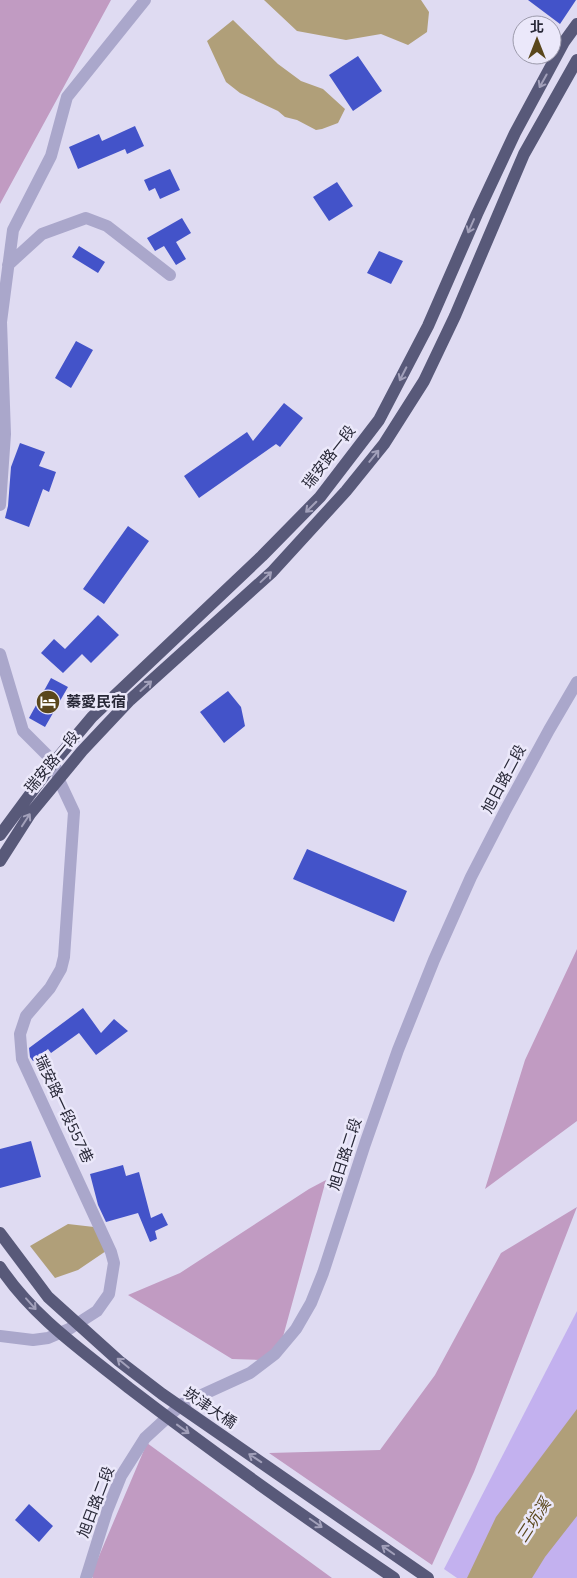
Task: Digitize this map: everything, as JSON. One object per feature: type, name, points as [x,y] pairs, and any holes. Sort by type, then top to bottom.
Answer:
[{"type":"main road","name":"瑞安路一段","points":[[0,835],[54,762],[92,717],[262,556],[320,497],[379,420],[428,326],[515,132],[564,42],[577,24]]},
{"type":"main road","name":"瑞安路一段","points":[[0,861],[30,814],[82,750],[130,700],[272,572],[346,491],[384,444],[424,381],[455,316],[524,154],[577,60]]},
{"type":"main road","name":"崁津大橋","points":[[0,1233],[48,1297],[119,1361],[162,1394],[428,1578]]},
{"type":"main road","name":"崁津大橋","points":[[0,1267],[9,1280],[46,1321],[94,1360],[177,1425],[394,1578]]},
{"type":"street","points":[[0,505],[5,434],[1,322],[13,230],[51,156],[67,97],[145,0]]},
{"type":"street","points":[[8,265],[42,234],[86,218],[107,226],[170,275]]},
{"type":"street","points":[[0,654],[23,731],[54,762]]},
{"type":"street","name":"旭日路二段","points":[[86,1578],[107,1511],[121,1476],[145,1438],[182,1404],[250,1373],[276,1354],[296,1329],[311,1303],[323,1273],[398,1050],[434,960],[471,878],[505,811],[577,682]]},
{"type":"street","name":"瑞安路一段557巷","points":[[0,1336],[33,1340],[48,1338],[69,1329],[97,1311],[109,1294],[114,1272],[111,1252],[22,1059],[20,1046],[20,1034],[26,1016],[50,988],[61,969],[64,956],[74,812],[59,780],[54,762]]},
{"type":"shaded area","points":[[0,0],[111,0],[0,204]]},
{"type":"shaded area","points":[[577,949],[577,1121],[485,1189],[525,1060]]},
{"type":"shaded area","points":[[326,1180],[281,1344],[260,1360],[232,1359],[128,1295],[180,1273],[309,1189]]},
{"type":"shaded area","points":[[577,1207],[474,1472],[432,1565],[269,1453],[380,1450],[435,1375],[501,1253]]},
{"type":"shaded area","points":[[147,1443],[332,1578],[93,1578],[91,1575]]},
{"type":"sand","points":[[577,1311],[577,1578],[457,1578],[444,1569]]},
{"type":"water","points":[[264,0],[421,0],[429,12],[427,32],[408,45],[381,34],[346,40],[297,31]]},
{"type":"water","points":[[233,20],[278,64],[301,81],[323,89],[345,109],[338,123],[316,130],[297,120],[285,117],[278,111],[240,93],[226,82],[207,41]]},
{"type":"water","points":[[68,1224],[94,1227],[106,1251],[78,1270],[55,1278],[30,1246]]},
{"type":"water","name":"三坑溪","points":[[577,1409],[577,1516],[545,1557],[532,1578],[467,1578],[496,1517]]},
{"type":"building","points":[[528,0],[576,0],[562,21],[562,15],[548,15]]},
{"type":"building","points":[[358,56],[382,91],[353,111],[329,75]]},
{"type":"building","points":[[135,126],[144,146],[127,154],[125,149],[78,169],[69,147],[99,134],[102,141]]},
{"type":"building","points":[[170,169],[180,190],[160,199],[155,188],[149,191],[144,180]]},
{"type":"building","points":[[337,182],[353,206],[329,221],[313,197]]},
{"type":"building","points":[[182,218],[191,233],[176,242],[186,259],[176,265],[164,246],[155,251],[147,238]]},
{"type":"building","points":[[79,246],[105,262],[98,273],[72,257]]},
{"type":"building","points":[[379,251],[403,261],[391,284],[367,273]]},
{"type":"building","points":[[76,341],[93,350],[71,388],[55,378]]},
{"type":"building","points":[[284,403],[303,418],[280,447],[276,444],[199,498],[184,476],[247,432],[253,441]]},
{"type":"building","points":[[20,443],[45,452],[39,466],[56,472],[49,492],[43,489],[29,527],[5,518],[8,506],[11,467]]},
{"type":"building","points":[[128,526],[149,541],[104,604],[83,589]]},
{"type":"building","points":[[98,615],[119,635],[91,663],[82,654],[63,673],[41,653],[54,639],[65,649]]},
{"type":"building","name":"蓁愛民宿","points":[[51,678],[68,687],[45,727],[29,718]]},
{"type":"building","points":[[228,691],[241,707],[245,726],[224,743],[200,712]]},
{"type":"building","points":[[307,849],[407,891],[394,922],[293,879]]},
{"type":"building","points":[[83,1008],[101,1033],[114,1019],[128,1031],[96,1055],[79,1033],[51,1053],[48,1049],[33,1061],[30,1057],[29,1048]]},
{"type":"building","points":[[31,1141],[41,1177],[0,1188],[0,1149]]},
{"type":"building","points":[[123,1165],[126,1176],[139,1172],[151,1218],[162,1213],[168,1225],[155,1231],[157,1239],[150,1242],[138,1213],[106,1222],[98,1205],[90,1174]]},
{"type":"building","points":[[29,1504],[53,1526],[39,1542],[15,1520]]},
{"type":"place","name":"蓁愛民宿","points":[[48,702]]}]
